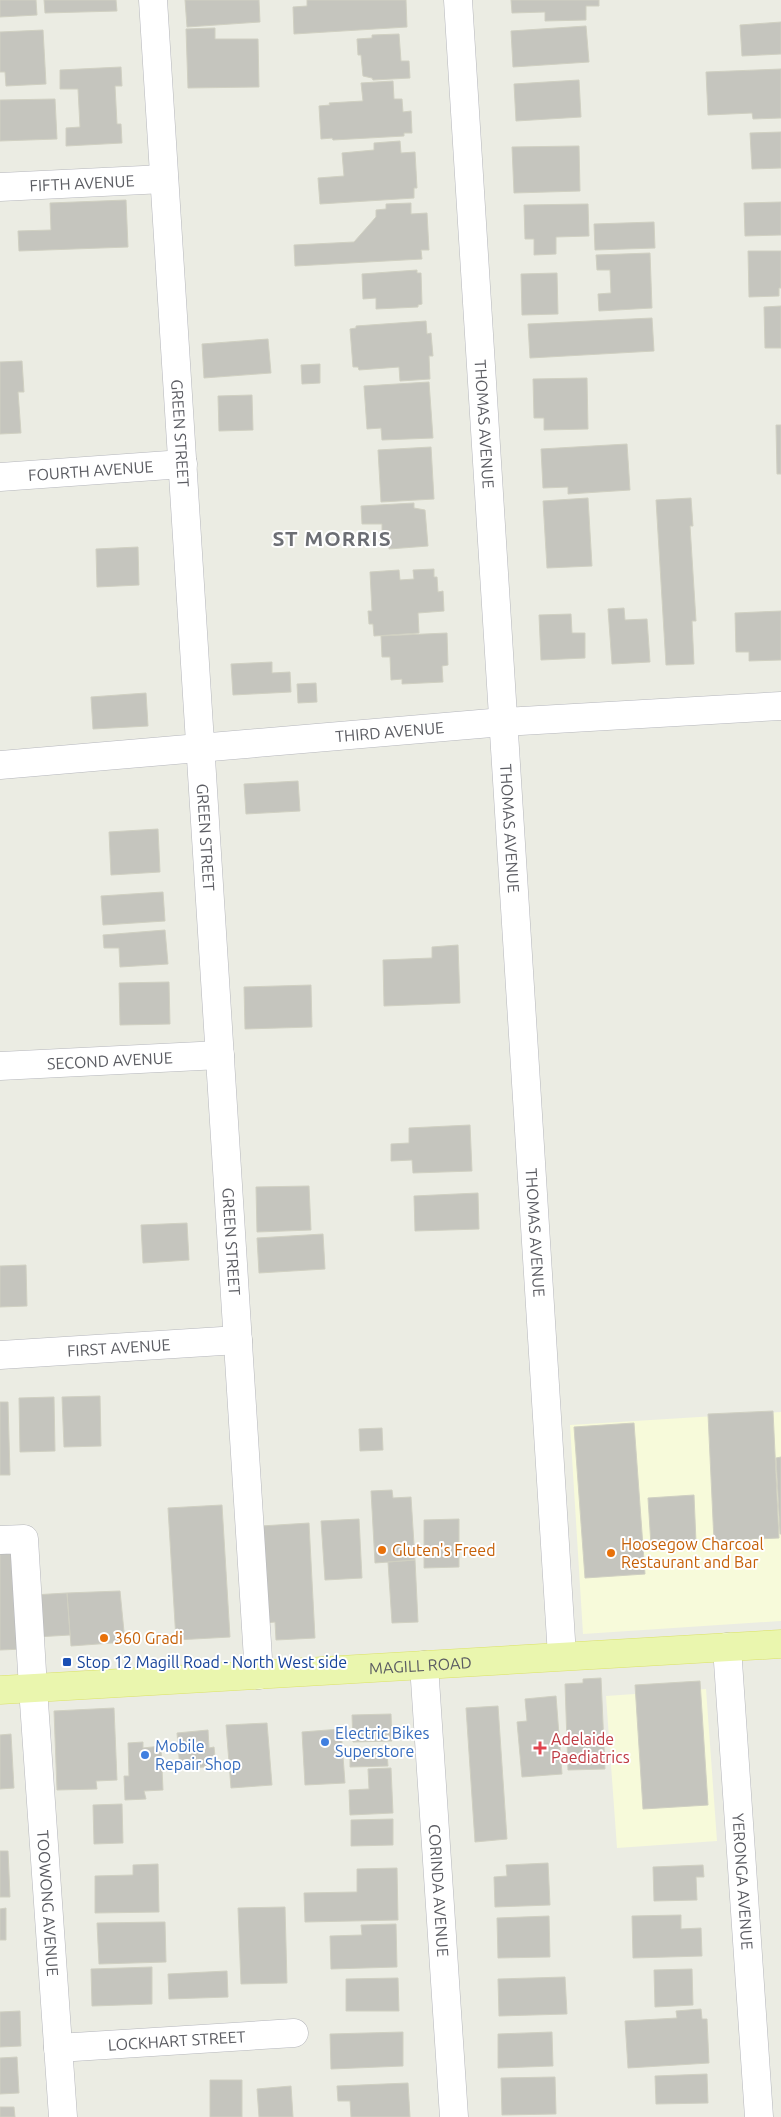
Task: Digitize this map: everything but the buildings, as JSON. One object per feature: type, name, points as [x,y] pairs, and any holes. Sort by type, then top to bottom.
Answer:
[{"type":"main road","name":"MAGILL ROAD","points":[[0,1690],[781,1644]]},
{"type":"street","name":"GREEN STREET","points":[[153,0],[259,1674]]},
{"type":"street","name":"THOMAS AVENUE","points":[[458,0],[562,1656]]},
{"type":"street","name":"FIFTH AVENUE","points":[[0,187],[164,179]]},
{"type":"street","name":"FOURTH AVENUE","points":[[0,477],[182,464]]},
{"type":"street","name":"THIRD AVENUE","points":[[0,765],[503,722],[781,706]]},
{"type":"street","name":"SECOND AVENUE","points":[[0,1066],[220,1055]]},
{"type":"street","name":"FIRST AVENUE","points":[[0,1355],[238,1340]]},
{"type":"street","name":"TOOWONG AVENUE","points":[[0,1540],[24,1539],[32,1688],[62,2117]]},
{"type":"street","name":"YERONGA AVENUE","points":[[727,1647],[759,2117]]},
{"type":"street","name":"CORINDA AVENUE","points":[[424,1665],[454,2117]]},
{"type":"street","name":"LOCKHART STREET","points":[[58,2048],[294,2033]]},
{"type":"shaded area","points":[[781,1412],[781,1621],[583,1634],[570,1425]]},
{"type":"shaded area","points":[[706,1689],[717,1841],[617,1848],[606,1696]]},
{"type":"place","name":"Gluten's Freed","points":[[382,1550]]},
{"type":"place","name":"Hoosegow Charcoal Restaurant and Bar","points":[[611,1553]]},
{"type":"place","name":"360 Gradi","points":[[104,1638]]},
{"type":"place","name":"Stop 12 Magill Road - North West side","points":[[67,1662]]},
{"type":"place","name":"Electric Bikes Superstore","points":[[325,1742]]},
{"type":"place","name":"Adelaide Paediatrics","points":[[540,1748]]},
{"type":"place","name":"Mobile Repair Shop","points":[[145,1755]]},
{"type":"district","name":"ST MORRIS","points":[[332,539]]}]
